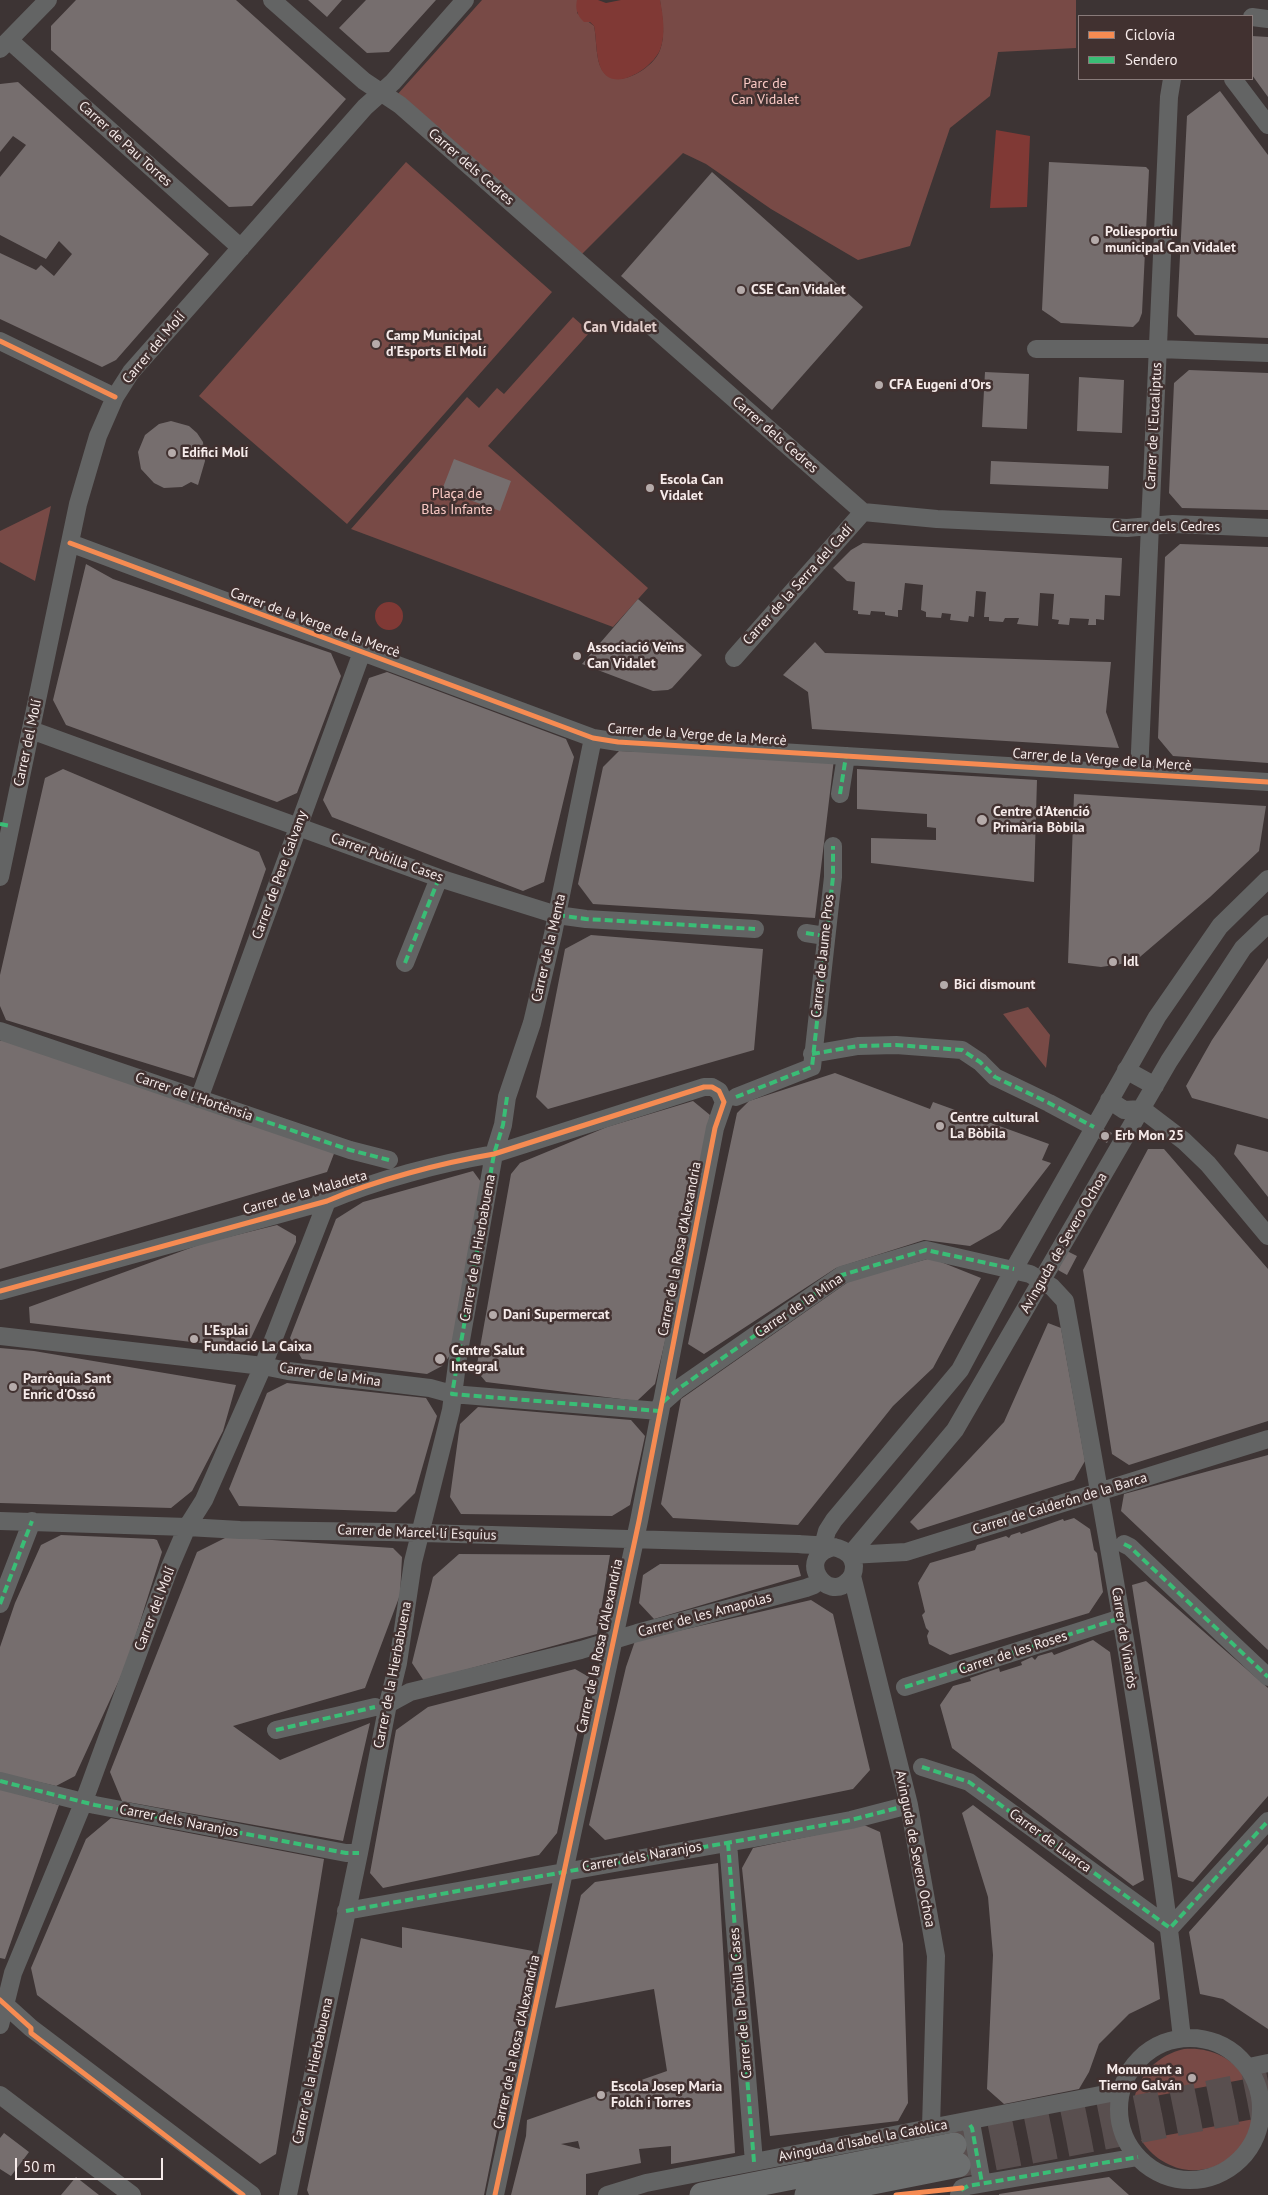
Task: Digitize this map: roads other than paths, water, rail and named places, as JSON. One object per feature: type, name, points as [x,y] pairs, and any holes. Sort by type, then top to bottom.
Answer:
[{"type":"street","points":[[4,45],[48,0]]},
{"type":"street","name":"Carrer dels Cedres","points":[[272,0],[364,82],[400,105],[863,512],[946,519],[1128,528],[1173,524],[1268,528]]},
{"type":"street","name":"Carrer del Molí","points":[[0,877],[5,825],[31,730],[89,462],[115,397],[131,372],[240,248],[365,107],[393,82],[465,0]]},
{"type":"street","points":[[1253,17],[1268,19]]},
{"type":"street","name":"Carrer de Pau Torres","points":[[4,45],[240,248]]},
{"type":"street","name":"Carrer de l'Eucaliptus","points":[[1138,774],[1169,97],[1172,80]]},
{"type":"street","points":[[1234,80],[1268,125]]},
{"type":"street","points":[[0,341],[115,397]]},
{"type":"street","points":[[1036,349],[1158,349],[1268,353]]},
{"type":"street","name":"Carrer de la Serra del Cadí","points":[[734,658],[863,512]]},
{"type":"street","name":"Carrer de la Verge de la Mercè","points":[[70,543],[592,738],[618,742],[1268,782]]},
{"type":"street","name":"Carrer de Pere Galvany","points":[[199,1098],[362,652]]},
{"type":"street","name":"Carrer Pubilla Cases","points":[[31,730],[439,878],[557,915],[586,919],[755,929]]},
{"type":"street","name":"Carrer de la Menta","points":[[494,1154],[503,1124],[508,1097],[532,1023],[557,915],[592,738]]},
{"type":"street","points":[[840,794],[846,756]]},
{"type":"street","name":"Carrer de Jaume Pros","points":[[812,1060],[834,846]]},
{"type":"street","points":[[406,963],[439,878]]},
{"type":"street","points":[[826,1549],[845,1550],[850,1555],[854,1567],[852,1576],[848,1581],[836,1586],[825,1584],[819,1579],[815,1566],[817,1558],[826,1549],[827,1531],[834,1520],[960,1370],[1014,1269],[1109,1100],[1167,1002],[1220,926],[1268,879]]},
{"type":"street","name":"Avinguda de Severo Ochoa","points":[[850,1555],[955,1430],[1169,1061],[1243,948],[1268,924]]},
{"type":"street","points":[[806,933],[825,936]]},
{"type":"street","name":"Carrer de l'Hortènsia","points":[[0,1031],[350,1150],[389,1160]]},
{"type":"street","points":[[730,1100],[812,1060],[858,1046],[896,1045],[962,1050],[980,1062],[995,1077],[1049,1103],[1094,1128]]},
{"type":"street","points":[[1126,1070],[1155,1086]]},
{"type":"street","name":"Carrer de la Maladeta","points":[[0,1291],[327,1201],[346,1193],[451,1162],[494,1154],[704,1087],[719,1091],[730,1100]]},
{"type":"street","name":"Carrer de la Rosa d'Alexandria","points":[[495,2195],[634,1540],[715,1128],[730,1100]]},
{"type":"street","points":[[1109,1100],[1124,1110],[1142,1109],[1184,1141],[1208,1164],[1268,1236]]},
{"type":"street","name":"Carrer de la Hierbabuena","points":[[288,2195],[359,1853],[381,1706],[398,1663],[412,1562],[421,1534],[451,1410],[452,1394],[494,1154]]},
{"type":"street","name":"Carrer del Molí","points":[[0,2025],[3,2001],[13,1973],[84,1801],[187,1527],[204,1500],[263,1366],[327,1201]]},
{"type":"street","name":"Carrer de la Mina","points":[[0,1336],[263,1366],[288,1371],[430,1388],[452,1394],[660,1407],[678,1389],[842,1275],[926,1250],[1014,1269]]},
{"type":"street","name":"Carrer de Vinaròs","points":[[1014,1269],[1043,1281],[1052,1287],[1065,1301],[1101,1492],[1170,1928],[1182,2038]]},
{"type":"street","name":"Carrer de Calderón de la Barca","points":[[850,1555],[906,1552],[1268,1439]]},
{"type":"street","name":"Carrer de Marcel·lí Esquius","points":[[0,1521],[240,1530],[799,1544],[826,1549]]},
{"type":"street","points":[[0,1604],[32,1521]]},
{"type":"street","points":[[1124,1544],[1130,1547],[1268,1676]]},
{"type":"street","name":"Avinguda de Severo Ochoa","points":[[852,1576],[908,1805],[936,1956],[931,2127]]},
{"type":"street","name":"Carrer de les Amapolas","points":[[276,1730],[381,1706],[410,1692],[581,1650],[806,1588],[814,1585],[819,1579]]},
{"type":"street","name":"Carrer de les Roses","points":[[905,1687],[1121,1618]]},
{"type":"street","name":"Carrer de Luarca","points":[[922,1767],[969,1782],[1170,1928]]},
{"type":"street","name":"Carrer dels Naranjos","points":[[0,1781],[95,1805],[346,1853],[359,1853]]},
{"type":"street","name":"Carrer dels Naranjos","points":[[346,1911],[565,1870],[851,1820],[908,1805]]},
{"type":"street","points":[[1170,1928],[1268,1821]]},
{"type":"street","name":"Carrer de la Pubilla Cases","points":[[728,1843],[754,2162]]},
{"type":"street","points":[[3,2001],[25,2023],[252,2195]]},
{"type":"street","points":[[1182,2038],[1208,2039],[1231,2050],[1249,2067],[1260,2090],[1263,2133],[1244,2156],[1225,2172],[1202,2187],[1156,2171],[1138,2157],[1128,2143],[1121,2126],[1119,2109],[1121,2091],[1134,2066],[1155,2046],[1182,2038]]},
{"type":"street","points":[[1249,2067],[1268,2063]]},
{"type":"street","name":"Avinguda d'Isabel la Catòlica","points":[[607,2195],[646,2184],[754,2162],[1121,2091]]},
{"type":"street","points":[[0,2094],[132,2195]]},
{"type":"street","points":[[970,2125],[982,2183]]},
{"type":"street","name":"Avinguda d'Isabel la Catòlica","points":[[702,2195],[958,2173],[982,2183],[1138,2157]]},
{"type":"street","name":"Avinguda d'Isabel la Catòlica","points":[[808,2195],[958,2173]]},
{"type":"tunnel","points":[[954,2145],[1268,2081]]},
{"type":"tunnel","points":[[958,2165],[1268,2106]]},
{"type":"place","name":"Poliesportiu municipal Can Vidalet","points":[[1095,240]]},
{"type":"place","name":"CSE Can Vidalet","points":[[741,290]]},
{"type":"place","name":"Camp Municipal d’Esports El Molí","points":[[376,344]]},
{"type":"place","name":"CFA Eugeni d'Ors","points":[[879,385]]},
{"type":"place","name":"Edifici Molí","points":[[172,453]]},
{"type":"place","name":"Escola Can Vidalet","points":[[650,488]]},
{"type":"place","name":"Associació Veïns Can Vidalet","points":[[577,656]]},
{"type":"place","name":"Centre d'Atenció Primària Bòbila","points":[[982,820]]},
{"type":"place","name":"Idl","points":[[1113,962]]},
{"type":"place","name":"Bici dismount","points":[[944,985]]},
{"type":"place","name":"Centre cultural La Bòbila","points":[[940,1126]]},
{"type":"place","name":"Erb Mon 25","points":[[1105,1136]]},
{"type":"place","name":"Dani Supermercat","points":[[493,1315]]},
{"type":"place","name":"L'Esplai Fundació La Caixa","points":[[194,1339]]},
{"type":"place","name":"Centre Salut Integral","points":[[440,1359]]},
{"type":"place","name":"Parròquia Sant Enric d'Ossó","points":[[13,1387]]},
{"type":"place","name":"Monument a Tierno Galván","points":[[1192,2078]]},
{"type":"place","name":"Escola Josep Maria Folch i Torres","points":[[601,2095]]},
{"type":"district","name":"Can Vidalet","points":[[620,328]]},
{"type":"park label","name":"Parc de Can Vidalet","points":[[765,92]]},
{"type":"park label","name":"Plaça de Blas Infante","points":[[457,502]]}]
